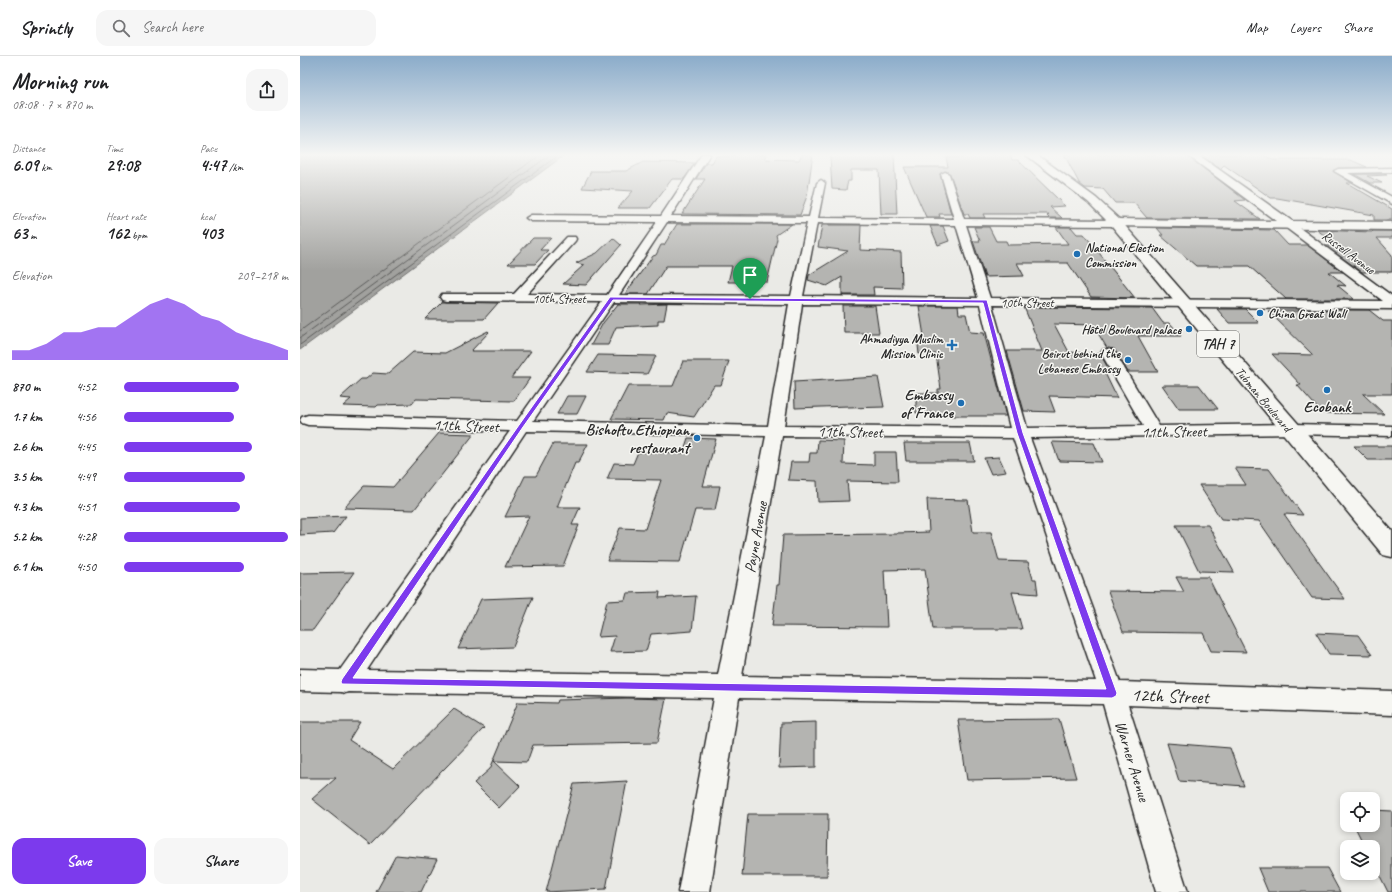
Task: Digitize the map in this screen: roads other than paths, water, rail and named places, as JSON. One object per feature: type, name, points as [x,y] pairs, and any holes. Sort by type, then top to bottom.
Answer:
[{"type":"main road","name":"Tubman Boulevard","points":[[1083,193],[1116,223],[1290,430],[1392,548]]},
{"type":"main road","points":[[1245,193],[1289,225]]},
{"type":"main road","points":[[1116,223],[1392,226]]},
{"type":"street","points":[[345,682],[521,426],[612,298],[682,193]]},
{"type":"street","name":"Payne Avenue","points":[[694,892],[728,687],[775,431],[796,300],[819,193]]},
{"type":"street","name":"Warner Avenue","points":[[951,193],[985,301],[1020,433],[1112,693],[1172,892]]},
{"type":"street","points":[[1378,193],[1392,201]]},
{"type":"street","points":[[530,218],[1116,223]]},
{"type":"street","name":"Russell Avenue","points":[[1289,225],[1392,302]]},
{"type":"street","points":[[518,297],[572,239]]},
{"type":"street","name":"10th Street","points":[[446,297],[1392,305]]},
{"type":"street","points":[[1108,353],[1154,431]]},
{"type":"street","name":"11th Street","points":[[308,420],[775,431],[1020,433],[1290,430],[1392,432]]},
{"type":"street","name":"12th Street","points":[[300,680],[345,682],[1112,693],[1392,703]]},
{"type":"water","points":[[300,193],[513,193],[300,350]]},
{"type":"place","name":"National Election Commission","points":[[1077,254]]},
{"type":"place","name":"China Great Wall","points":[[1260,313]]},
{"type":"place","name":"Hôtel Boulevard palace","points":[[1189,329]]},
{"type":"place","name":"Ahmadiyya Muslim Mission Clinic","points":[[952,345]]},
{"type":"place","name":"Beirut behind the Lebanese Embassy","points":[[1128,360]]},
{"type":"place","name":"Ecobank","points":[[1327,390]]},
{"type":"place","name":"Embassy of France","points":[[961,403]]},
{"type":"place","name":"Bishoftu Ethiopian restaurant","points":[[697,438]]}]
